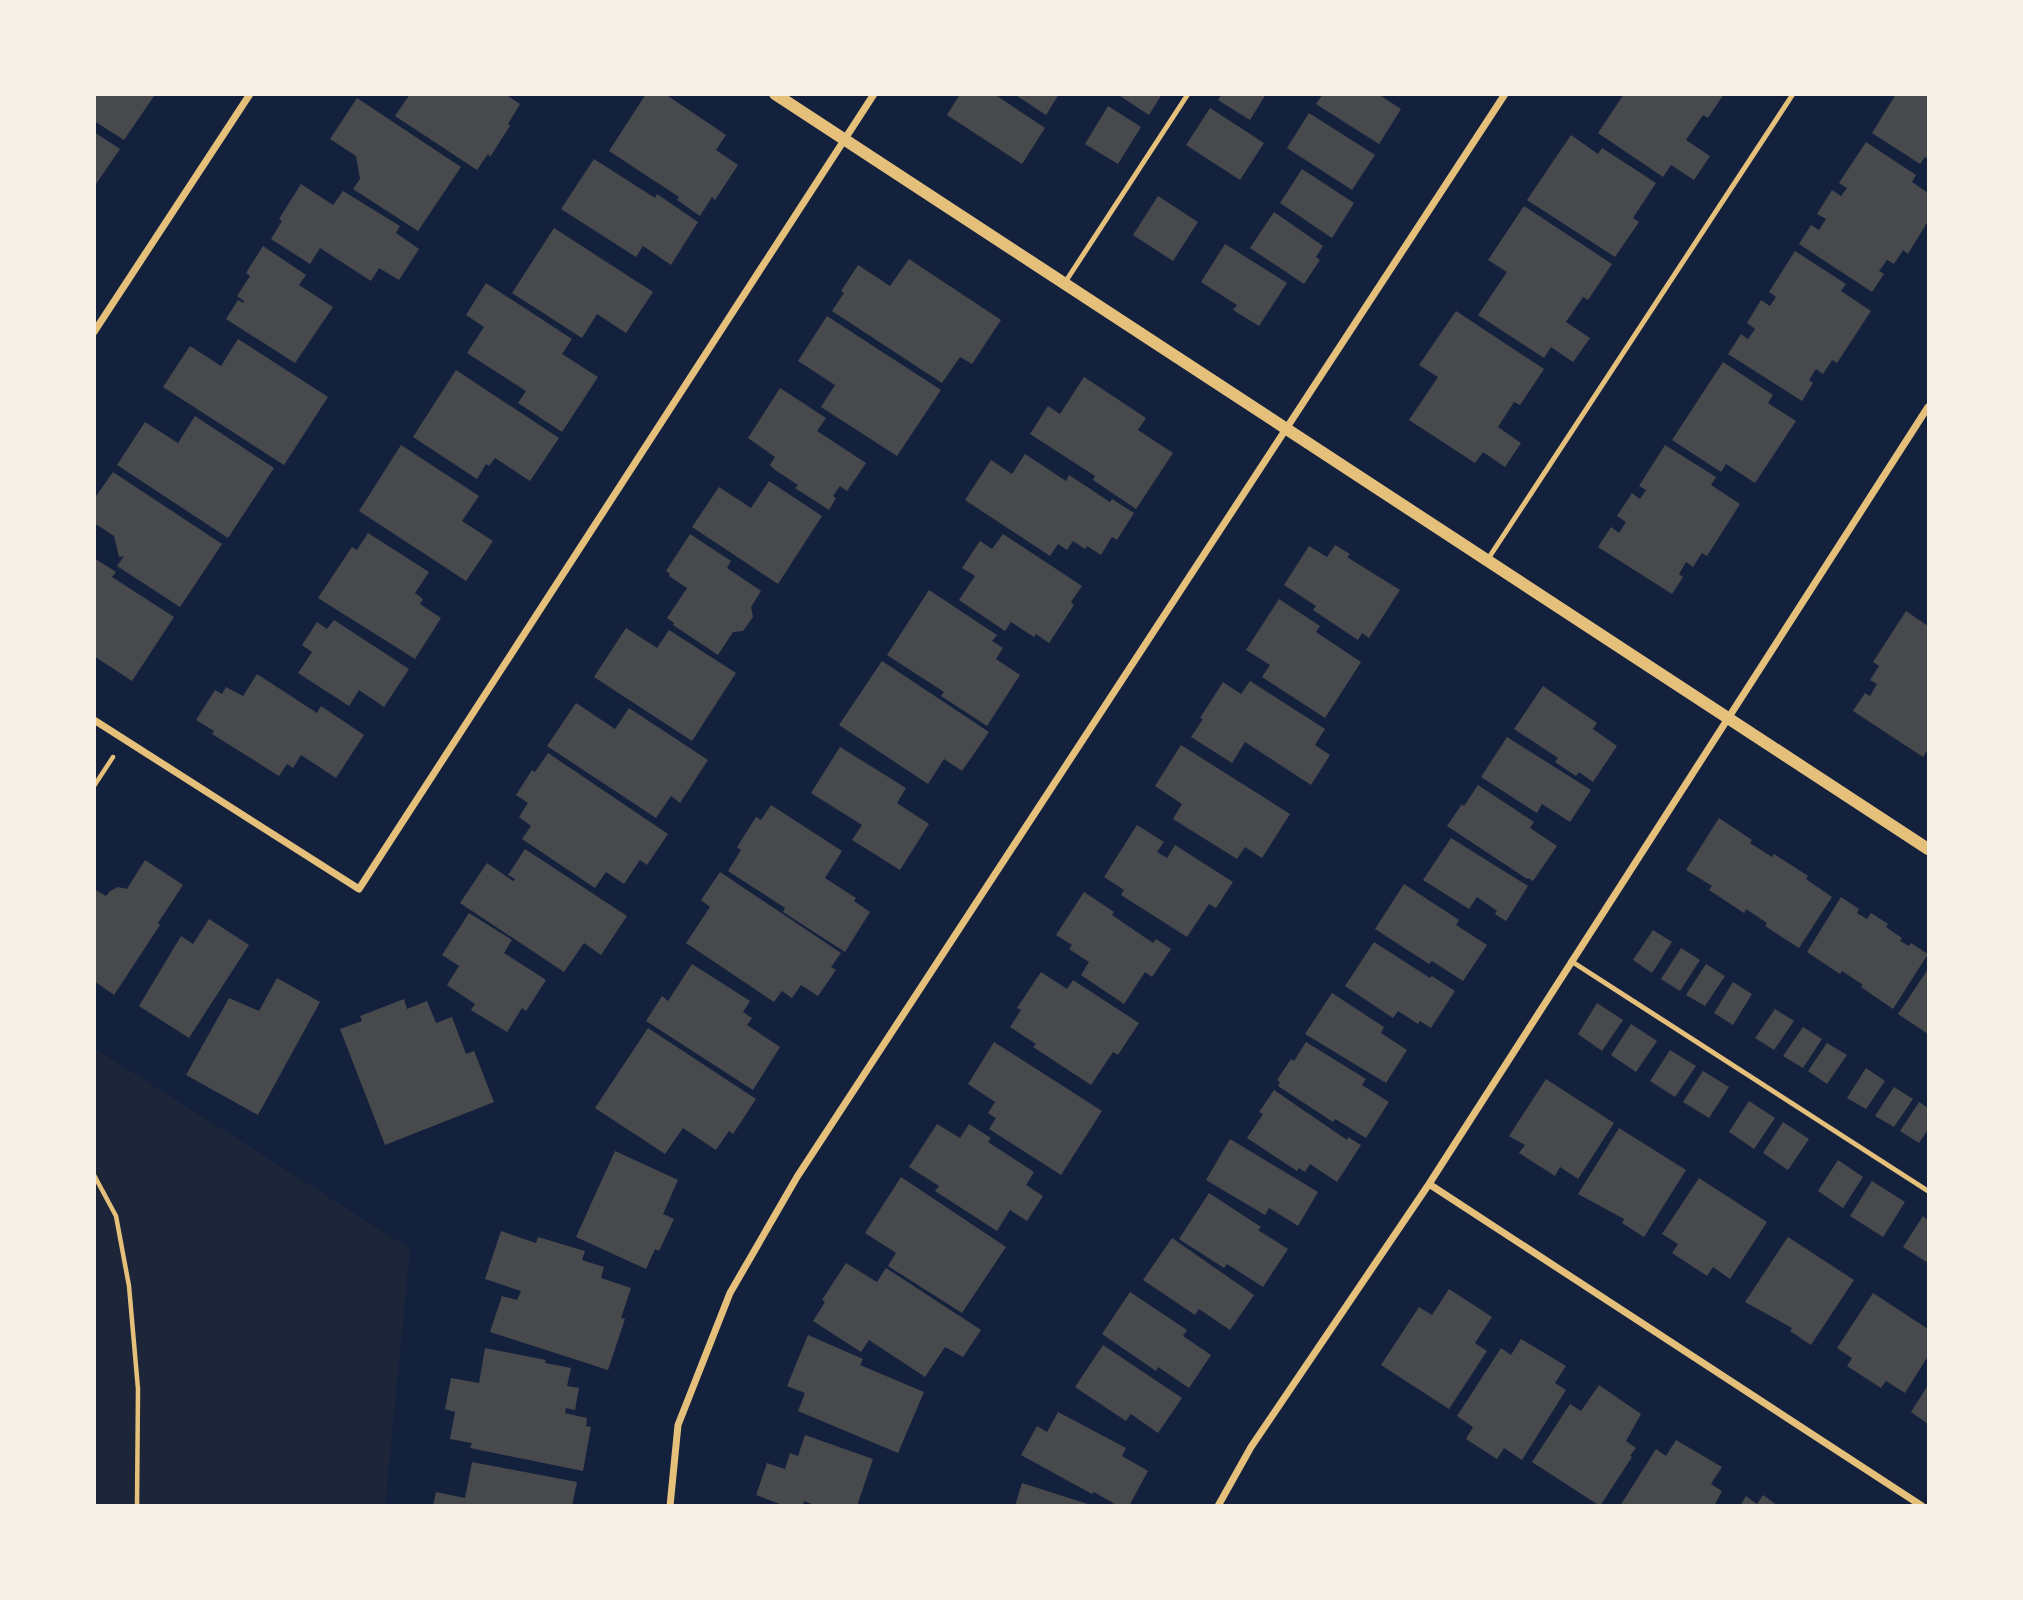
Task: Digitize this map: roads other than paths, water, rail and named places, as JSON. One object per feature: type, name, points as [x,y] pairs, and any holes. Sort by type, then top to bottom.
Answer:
[{"type":"street","points":[[94,332],[250,94]]},
{"type":"street","points":[[775,94],[1928,849]]},
{"type":"street","points":[[94,719],[359,889],[874,94]]},
{"type":"street","points":[[670,1506],[678,1425],[730,1293],[797,1177],[1505,94]]},
{"type":"street","points":[[1217,1506],[1251,1447],[1429,1184],[1928,407]]},
{"type":"street","points":[[1429,1184],[1922,1506]]},
{"type":"lane","points":[[1065,284],[1188,94]]},
{"type":"lane","points":[[1488,559],[1793,94]]},
{"type":"lane","points":[[1571,961],[1928,1191]]}]
